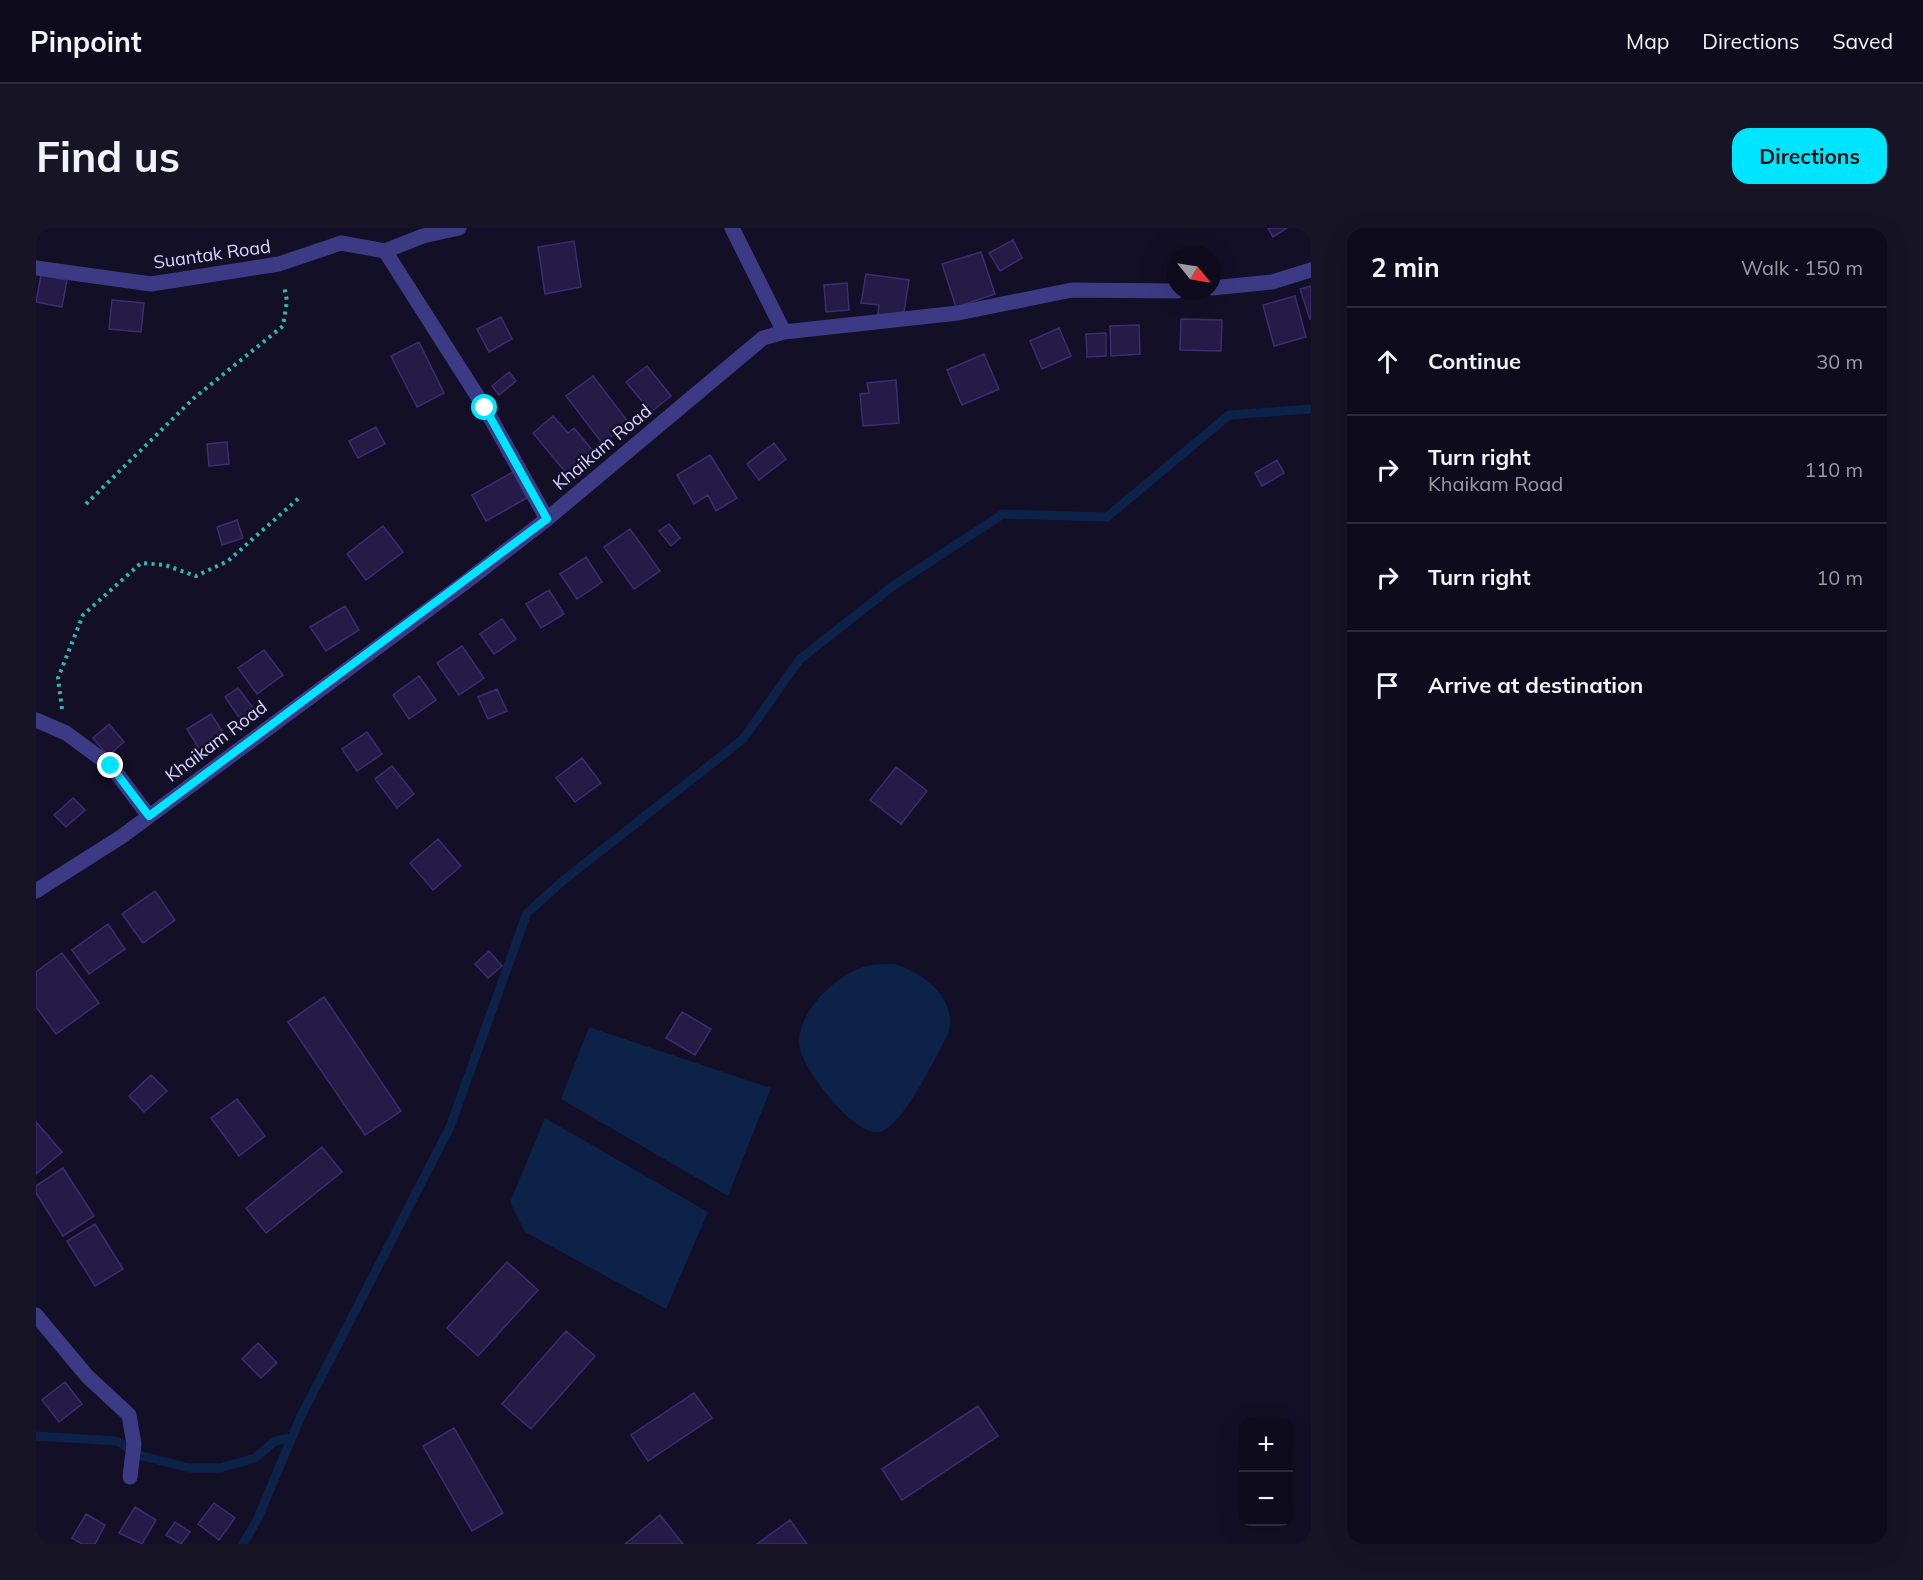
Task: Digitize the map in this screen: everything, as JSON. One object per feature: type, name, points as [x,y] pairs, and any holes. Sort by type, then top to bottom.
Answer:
[{"type":"street","points":[[459,228],[423,236],[385,251],[485,408],[547,519]]},
{"type":"street","points":[[732,228],[784,332]]},
{"type":"street","name":"Suantak Road","points":[[36,268],[151,284],[279,264],[342,243],[385,251]]},
{"type":"street","points":[[1221,287],[1272,282],[1311,270]]},
{"type":"street","name":"Khaikam Road","points":[[36,891],[149,816],[547,519],[763,338],[784,332],[958,313],[1072,290],[1167,291]]},
{"type":"street","points":[[36,720],[66,734],[111,766],[149,816]]},
{"type":"street","points":[[36,1315],[87,1376],[129,1415],[134,1444],[130,1477]]},
{"type":"path","points":[[86,504],[194,398],[283,326],[287,301],[279,264]]},
{"type":"path","points":[[66,734],[58,678],[83,615],[141,563],[165,565],[196,576],[228,561],[300,497]]},
{"type":"water","points":[[895,964],[917,974],[936,989],[948,1008],[949,1032],[909,1104],[898,1118],[879,1132],[857,1124],[832,1100],[804,1059],[799,1036],[810,1010],[831,986],[843,977],[867,966]]},
{"type":"water","points":[[589,1027],[771,1088],[728,1196],[561,1099]]},
{"type":"water","points":[[545,1118],[708,1212],[666,1309],[525,1232],[510,1202]]},
{"type":"building","points":[[1268,228],[1287,228],[1273,237]]},
{"type":"building","points":[[1013,240],[1022,258],[1000,271],[989,253]]},
{"type":"building","points":[[574,241],[581,287],[545,294],[538,247]]},
{"type":"building","points":[[981,252],[995,294],[956,307],[942,264]]},
{"type":"building","points":[[866,274],[909,280],[903,318],[878,314],[879,305],[861,303]]},
{"type":"building","points":[[41,275],[67,280],[62,307],[36,302]]},
{"type":"building","points":[[847,283],[849,310],[826,312],[824,285]]},
{"type":"building","points":[[1311,286],[1311,319],[1310,319],[1300,289]]},
{"type":"building","points":[[1295,296],[1306,337],[1274,346],[1263,305]]},
{"type":"building","points":[[112,300],[144,303],[141,332],[109,329]]},
{"type":"building","points":[[501,317],[512,339],[489,352],[477,329]]},
{"type":"building","points":[[1181,319],[1222,320],[1221,351],[1180,350]]},
{"type":"building","points":[[1139,325],[1140,354],[1111,356],[1110,326]]},
{"type":"building","points":[[1059,328],[1071,356],[1042,369],[1030,341]]},
{"type":"building","points":[[1106,333],[1106,356],[1087,357],[1086,334]]},
{"type":"building","points":[[419,342],[444,393],[417,407],[391,356]]},
{"type":"building","points":[[984,354],[999,389],[962,405],[947,370]]},
{"type":"building","points":[[647,366],[671,396],[651,412],[626,382]]},
{"type":"building","points":[[509,372],[516,381],[499,395],[492,386]]},
{"type":"building","points":[[593,376],[629,423],[602,443],[566,396]]},
{"type":"building","points":[[896,380],[899,423],[863,426],[860,394],[869,393],[867,383]]},
{"type":"building","points":[[553,416],[568,433],[574,428],[593,451],[567,474],[533,433]]},
{"type":"building","points":[[376,427],[385,444],[358,458],[349,441]]},
{"type":"building","points":[[227,442],[229,464],[209,466],[207,444]]},
{"type":"building","points":[[774,443],[786,459],[759,480],[747,464]]},
{"type":"building","points":[[710,455],[737,498],[716,511],[708,495],[694,504],[677,475]]},
{"type":"building","points":[[1277,460],[1284,473],[1262,486],[1255,473]]},
{"type":"building","points":[[513,472],[527,498],[486,521],[472,495]]},
{"type":"building","points":[[237,520],[243,538],[222,545],[217,527]]},
{"type":"building","points":[[669,524],[680,538],[671,546],[659,531]]},
{"type":"building","points":[[383,526],[403,552],[366,580],[347,554]]},
{"type":"building","points":[[630,529],[660,571],[634,589],[604,547]]},
{"type":"building","points":[[586,557],[602,582],[577,599],[560,574]]},
{"type":"building","points":[[549,590],[564,614],[541,628],[526,604]]},
{"type":"building","points":[[345,606],[359,630],[326,651],[310,627]]},
{"type":"building","points":[[502,619],[516,639],[494,654],[480,634]]},
{"type":"building","points":[[462,646],[484,678],[459,695],[437,663]]},
{"type":"building","points":[[264,650],[283,675],[257,694],[238,668]]},
{"type":"building","points":[[419,676],[436,700],[409,719],[393,695]]},
{"type":"building","points":[[238,688],[259,716],[245,726],[225,697]]},
{"type":"building","points":[[497,689],[507,711],[488,719],[478,697]]},
{"type":"building","points":[[211,714],[224,734],[200,750],[187,729]]},
{"type":"building","points":[[109,724],[124,742],[108,756],[93,738]]},
{"type":"building","points":[[367,732],[382,754],[357,771],[342,749]]},
{"type":"building","points":[[582,758],[601,783],[575,802],[556,778]]},
{"type":"building","points":[[392,766],[414,794],[397,808],[375,779]]},
{"type":"building","points":[[896,767],[927,791],[901,824],[870,800]]},
{"type":"building","points":[[73,798],[85,810],[66,827],[54,815]]},
{"type":"building","points":[[438,839],[461,866],[433,890],[410,863]]},
{"type":"building","points":[[155,891],[175,920],[143,943],[122,914]]},
{"type":"building","points":[[108,924],[125,949],[89,974],[72,950]]},
{"type":"building","points":[[489,951],[502,966],[488,978],[475,964]]},
{"type":"building","points":[[62,953],[99,1003],[56,1034],[36,1007],[36,972]]},
{"type":"building","points":[[324,997],[401,1111],[365,1135],[288,1022]]},
{"type":"building","points":[[682,1012],[711,1029],[695,1055],[666,1038]]},
{"type":"building","points":[[151,1075],[167,1091],[144,1112],[129,1096]]},
{"type":"building","points":[[237,1099],[265,1136],[239,1156],[211,1118]]},
{"type":"building","points":[[36,1122],[62,1152],[36,1174]]},
{"type":"building","points":[[322,1147],[342,1172],[266,1233],[246,1208]]},
{"type":"building","points":[[63,1168],[94,1216],[63,1236],[36,1193],[36,1186]]},
{"type":"building","points":[[95,1224],[123,1269],[95,1286],[67,1241]]},
{"type":"building","points":[[507,1262],[538,1290],[478,1356],[447,1328]]},
{"type":"building","points":[[566,1331],[595,1356],[531,1429],[502,1404]]},
{"type":"building","points":[[258,1343],[277,1363],[261,1378],[242,1359]]},
{"type":"building","points":[[65,1382],[82,1404],[59,1422],[42,1400]]},
{"type":"building","points":[[694,1393],[712,1418],[648,1461],[631,1435]]},
{"type":"building","points":[[978,1406],[998,1436],[902,1500],[882,1469]]},
{"type":"building","points":[[454,1428],[503,1513],[472,1531],[423,1446]]},
{"type":"building","points":[[214,1503],[235,1518],[219,1540],[198,1524]]},
{"type":"building","points":[[135,1507],[156,1520],[142,1544],[119,1533]]},
{"type":"building","points":[[86,1514],[105,1525],[95,1544],[82,1544],[72,1538]]},
{"type":"building","points":[[660,1515],[683,1544],[625,1544]]},
{"type":"building","points":[[790,1520],[807,1544],[757,1544]]},
{"type":"building","points":[[175,1522],[190,1532],[181,1544],[166,1535]]},
{"type":"waterway","points":[[243,1544],[257,1520],[301,1416],[450,1127],[527,913],[565,879],[743,739],[800,659],[893,586],[1003,514],[1107,517],[1229,415],[1311,409]]},
{"type":"waterway","points":[[36,1436],[117,1441],[142,1456],[189,1468],[220,1468],[255,1458],[275,1441],[291,1438]]},
{"type":"route","points":[[111,766],[149,816],[471,578],[547,519],[485,408]]}]
